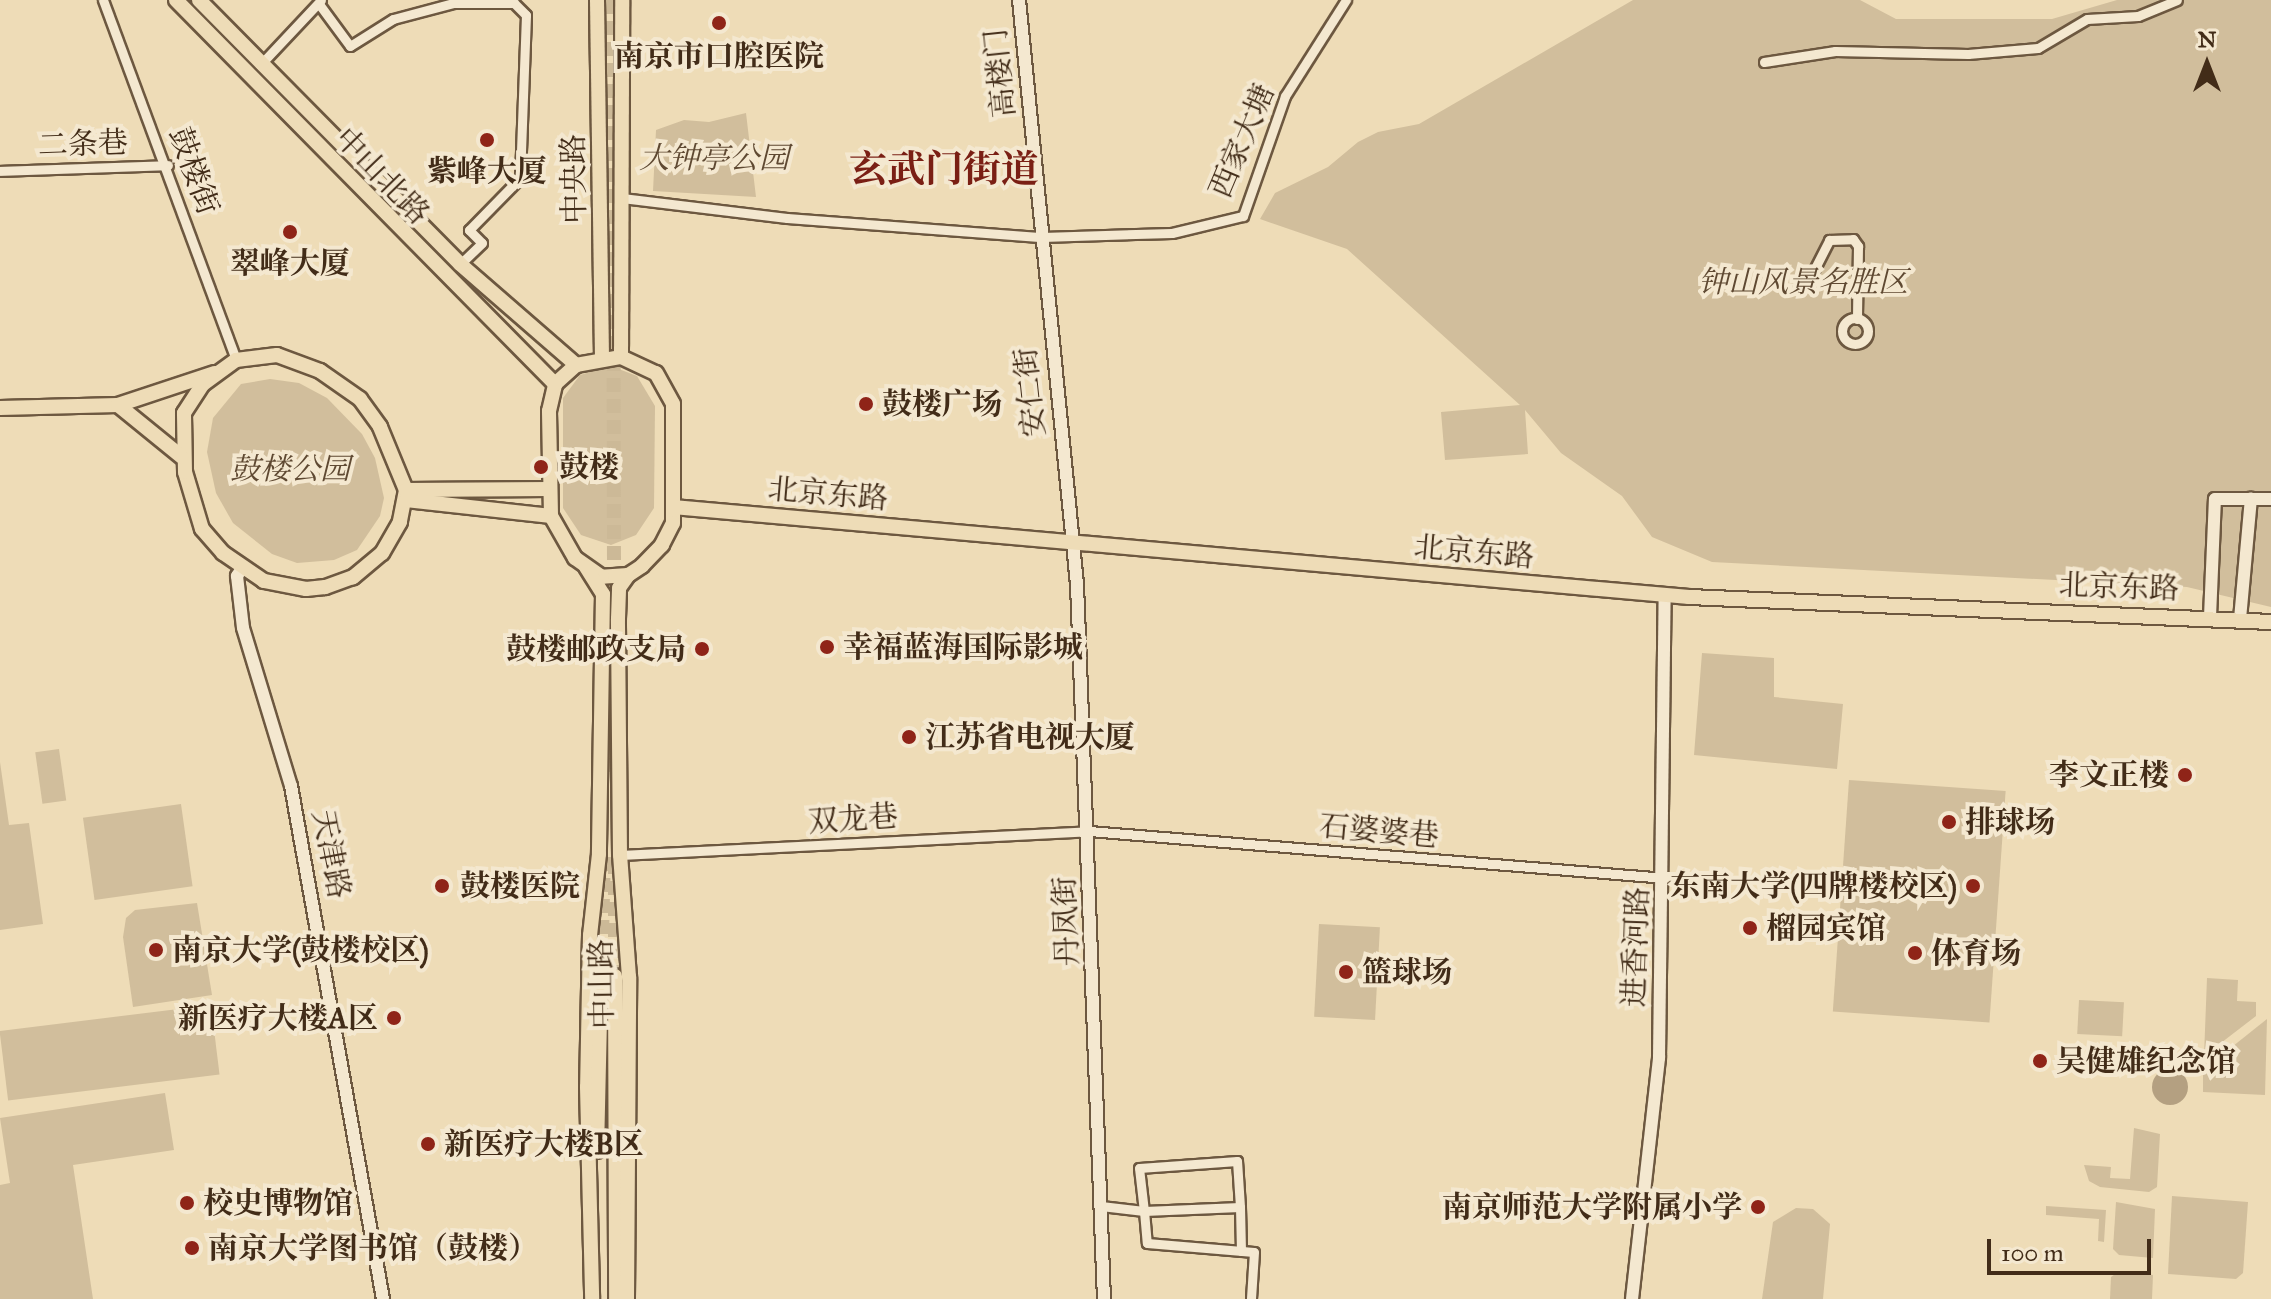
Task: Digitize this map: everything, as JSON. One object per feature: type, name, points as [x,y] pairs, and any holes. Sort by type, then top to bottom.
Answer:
[{"type":"main road","name":"中山北路","points":[[176,0],[460,264],[576,365]]},
{"type":"main road","name":"中山北路","points":[[199,0],[254,70],[555,384]]},
{"type":"main road","name":"中央路","points":[[597,0],[602,357]]},
{"type":"main road","name":"中央路","points":[[621,357],[622,0]]},
{"type":"main road","points":[[0,408],[118,405],[215,373],[236,360],[267,354],[288,357],[343,385],[360,399],[380,427],[406,495],[382,553],[353,577],[306,589],[264,581],[243,567],[202,529],[182,457],[185,411],[215,373]]},
{"type":"main road","points":[[586,567],[602,577],[628,575],[662,545],[673,507],[669,392],[648,367],[621,357],[602,357],[576,365],[555,384],[549,411],[551,516],[558,535],[586,567],[603,594],[599,854],[590,935],[587,1059],[592,1299]]},
{"type":"main road","points":[[118,405],[182,457]]},
{"type":"main road","points":[[406,495],[549,489]]},
{"type":"main road","points":[[406,495],[551,516]]},
{"type":"main road","name":"北京东路","points":[[673,507],[1665,595],[2271,622]]},
{"type":"main road","name":"中山路","points":[[627,1299],[629,977],[620,855],[618,608],[619,588],[628,575]]},
{"type":"main road","points":[[599,1299],[608,976],[616,1299]]},
{"type":"street","name":"鼓楼街","points":[[103,0],[168,165],[236,360]]},
{"type":"street","name":"高楼门","points":[[1019,0],[1042,237]]},
{"type":"street","name":"西家大塘","points":[[1042,237],[1172,233],[1243,216],[1285,96],[1346,0]]},
{"type":"street","points":[[1764,62],[1835,51],[1968,54],[2038,48],[2087,19],[2138,16],[2177,0]]},
{"type":"street","points":[[254,70],[320,2],[350,46],[393,19],[453,3],[514,3],[526,15],[520,178],[469,230],[482,243],[460,264]]},
{"type":"street","name":"二条巷","points":[[0,171],[168,165]]},
{"type":"street","points":[[622,198],[787,218],[1042,237]]},
{"type":"street","name":"安仁街","points":[[1042,237],[1074,541]]},
{"type":"street","points":[[1814,270],[1829,240],[1853,239],[1858,246],[1857,319]]},
{"type":"street","points":[[2210,617],[2215,499],[2271,499]]},
{"type":"street","points":[[2240,619],[2251,499]]},
{"type":"street","name":"丹凤街","points":[[1074,541],[1089,831],[1104,1299]]},
{"type":"street","name":"天津路","points":[[243,567],[237,576],[243,628],[297,816],[383,1299]]},
{"type":"street","name":"进香河路","points":[[1632,1299],[1659,1058],[1665,878],[1665,595]]},
{"type":"street","name":"双龙巷","points":[[620,855],[1089,831]]},
{"type":"street","name":"石婆婆巷","points":[[1089,831],[1665,878]]},
{"type":"street","points":[[1241,1251],[1237,1161],[1139,1168],[1147,1243],[1241,1251],[1254,1252],[1251,1299]]},
{"type":"street","points":[[1101,1206],[1144,1211],[1240,1207]]},
{"type":"green space","name":"钟山风景名胜区","points":[[1633,0],[1860,0],[1896,19],[2052,19],[2117,0],[2271,0],[2271,607],[2187,587],[1712,562],[1652,537],[1622,496],[1561,453],[1525,410],[1528,454],[1445,460],[1441,412],[1520,405],[1347,249],[1260,219],[1275,193],[1328,167],[1358,142],[1378,132],[1419,124]]},
{"type":"green space","name":"大钟亭公园","points":[[746,113],[756,197],[653,191],[656,130],[684,120],[709,122]]},
{"type":"green space","points":[[611,366],[637,376],[655,406],[654,508],[636,535],[611,545],[581,535],[563,508],[563,398],[580,375]]},
{"type":"green space","name":"鼓楼公园","points":[[270,379],[299,383],[327,398],[362,434],[375,458],[384,498],[380,516],[357,550],[334,560],[297,563],[272,554],[233,523],[216,493],[207,452],[213,418],[241,384]]},
{"type":"green space","points":[[1702,653],[1774,658],[1774,697],[1843,704],[1837,769],[1694,755]]},
{"type":"green space","points":[[59,749],[66,800],[42,804],[35,752]]},
{"type":"green space","points":[[0,762],[9,825],[29,823],[43,924],[0,930]]},
{"type":"green space","name":"体育场","points":[[1849,780],[2006,791],[1989,1022],[1833,1011]]},
{"type":"green space","points":[[181,804],[193,886],[95,900],[83,818]]},
{"type":"green space","points":[[197,903],[212,995],[133,1007],[123,937],[126,918],[135,910]]},
{"type":"green space","name":"篮球场","points":[[1319,924],[1380,927],[1375,1020],[1314,1017]]},
{"type":"green space","points":[[2207,978],[2238,980],[2237,1001],[2256,1002],[2256,1016],[2204,1056]]},
{"type":"green space","points":[[2079,1000],[2124,1002],[2122,1036],[2077,1034]]},
{"type":"green space","points":[[211,1005],[220,1074],[8,1100],[0,1031]]},
{"type":"green space","points":[[2267,1019],[2265,1095],[2203,1092],[2203,1070]]},
{"type":"green space","points":[[165,1093],[174,1150],[73,1165],[93,1299],[0,1299],[0,1185],[10,1183],[0,1118]]},
{"type":"green space","points":[[2134,1128],[2160,1134],[2157,1187],[2149,1192],[2100,1187],[2089,1181],[2084,1165],[2111,1167],[2110,1178],[2130,1179]]},
{"type":"green space","points":[[2172,1196],[2248,1202],[2243,1273],[2236,1279],[2168,1274]]},
{"type":"green space","points":[[2116,1202],[2155,1209],[2153,1258],[2119,1255],[2113,1249]]},
{"type":"green space","points":[[2046,1206],[2106,1210],[2104,1242],[2098,1241],[2099,1219],[2046,1215]]},
{"type":"green space","points":[[1796,1208],[1813,1209],[1830,1224],[1823,1299],[1762,1299],[1773,1222]]},
{"type":"green space","points":[[2118,1272],[2153,1275],[2152,1299],[2110,1299],[2111,1277]]},
{"type":"shaded area","points":[[2170,1069],[2183,1074],[2188,1087],[2183,1100],[2170,1105],[2157,1100],[2152,1087],[2157,1074]]},
{"type":"tunnel","points":[[613,0],[614,587]]},
{"type":"tunnel","points":[[607,772],[608,680]]},
{"type":"tunnel","points":[[601,976],[604,856]]},
{"type":"tunnel","points":[[615,860],[615,976]]},
{"type":"place","name":"南京市口腔医院","points":[[719,23]]},
{"type":"place","name":"紫峰大厦","points":[[487,140]]},
{"type":"place","name":"翠峰大厦","points":[[290,232]]},
{"type":"place","name":"鼓楼广场","points":[[866,404]]},
{"type":"place","name":"鼓楼","points":[[541,467]]},
{"type":"place","name":"幸福蓝海国际影城","points":[[827,647]]},
{"type":"place","name":"鼓楼邮政支局","points":[[702,649]]},
{"type":"place","name":"江苏省电视大厦","points":[[909,737]]},
{"type":"place","name":"李文正楼","points":[[2185,775]]},
{"type":"place","name":"排球场","points":[[1949,822]]},
{"type":"place","name":"鼓楼医院","points":[[442,886]]},
{"type":"place","name":"东南大学(四牌楼校区)","points":[[1973,886]]},
{"type":"place","name":"榴园宾馆","points":[[1750,928]]},
{"type":"place","name":"南京大学(鼓楼校区)","points":[[156,950]]},
{"type":"place","name":"体育场","points":[[1915,953]]},
{"type":"place","name":"篮球场","points":[[1346,972]]},
{"type":"place","name":"新医疗大楼A区","points":[[394,1018]]},
{"type":"place","name":"吴健雄纪念馆","points":[[2040,1061]]},
{"type":"place","name":"新医疗大楼B区","points":[[428,1144]]},
{"type":"place","name":"校史博物馆","points":[[187,1203]]},
{"type":"place","name":"南京师范大学附属小学","points":[[1758,1207]]},
{"type":"place","name":"南京大学图书馆（鼓楼）","points":[[192,1248]]},
{"type":"district","name":"玄武门街道","points":[[944,170]]}]
